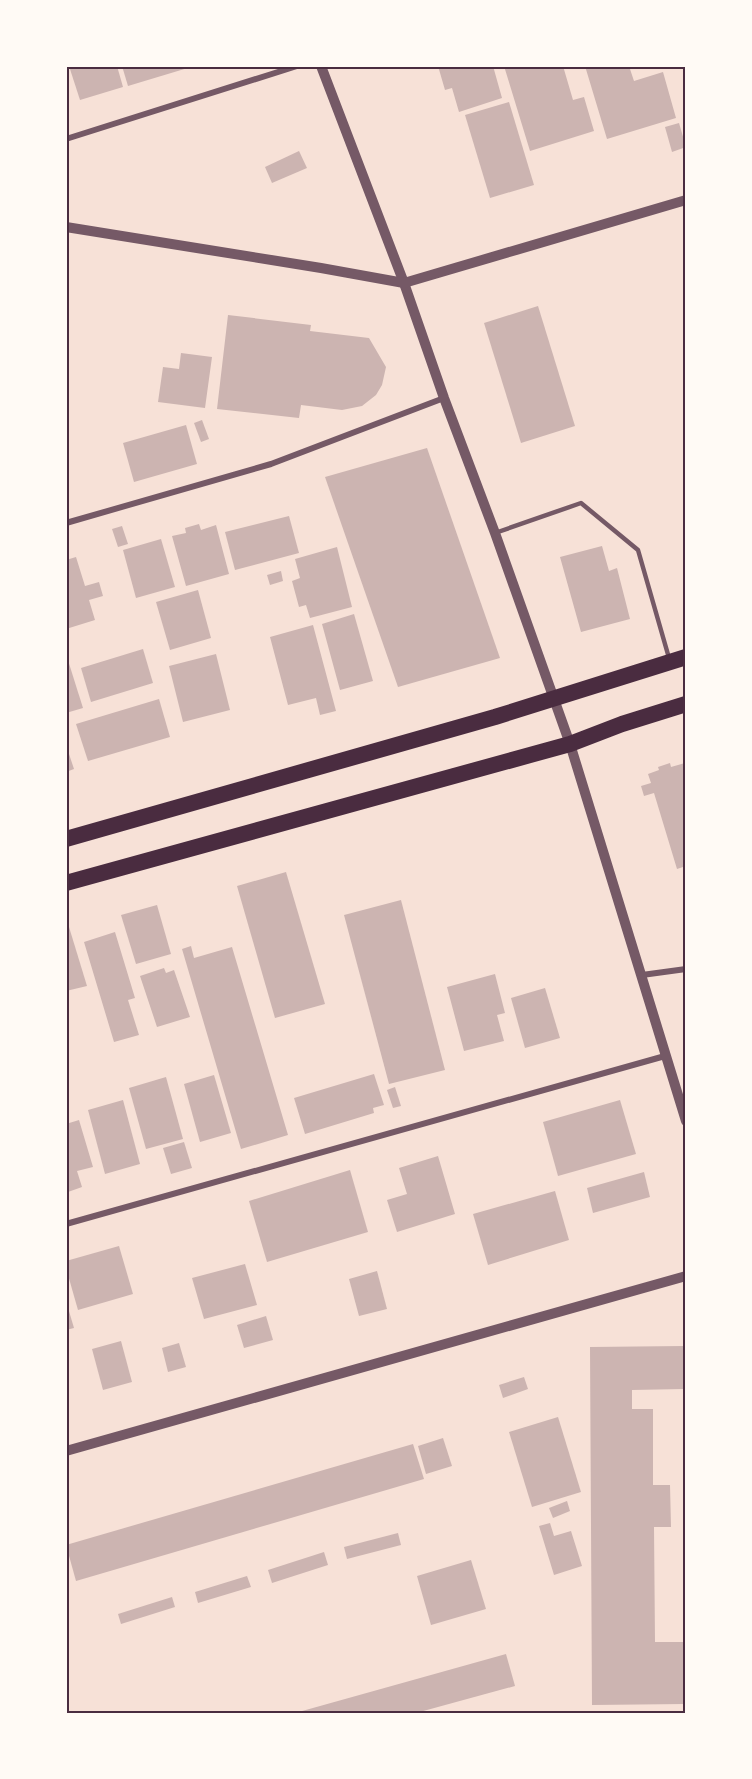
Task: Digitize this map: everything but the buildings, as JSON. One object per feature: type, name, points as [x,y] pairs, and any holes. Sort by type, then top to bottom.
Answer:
[{"type":"highway","points":[[66,839],[495,717],[678,660]]},
{"type":"highway","points":[[66,883],[570,744],[622,724],[686,704]]},
{"type":"street","points":[[66,138],[297,66]]},
{"type":"street","points":[[321,66],[404,283],[570,744],[686,1121]]},
{"type":"street","points":[[66,227],[404,283],[686,200]]},
{"type":"street","points":[[66,523],[271,464],[444,398]]},
{"type":"street","points":[[642,975],[686,969]]},
{"type":"street","points":[[66,1224],[665,1056]]},
{"type":"street","points":[[66,1450],[686,1276]]},
{"type":"lane","points":[[495,533],[581,503],[638,550],[678,660]]}]
